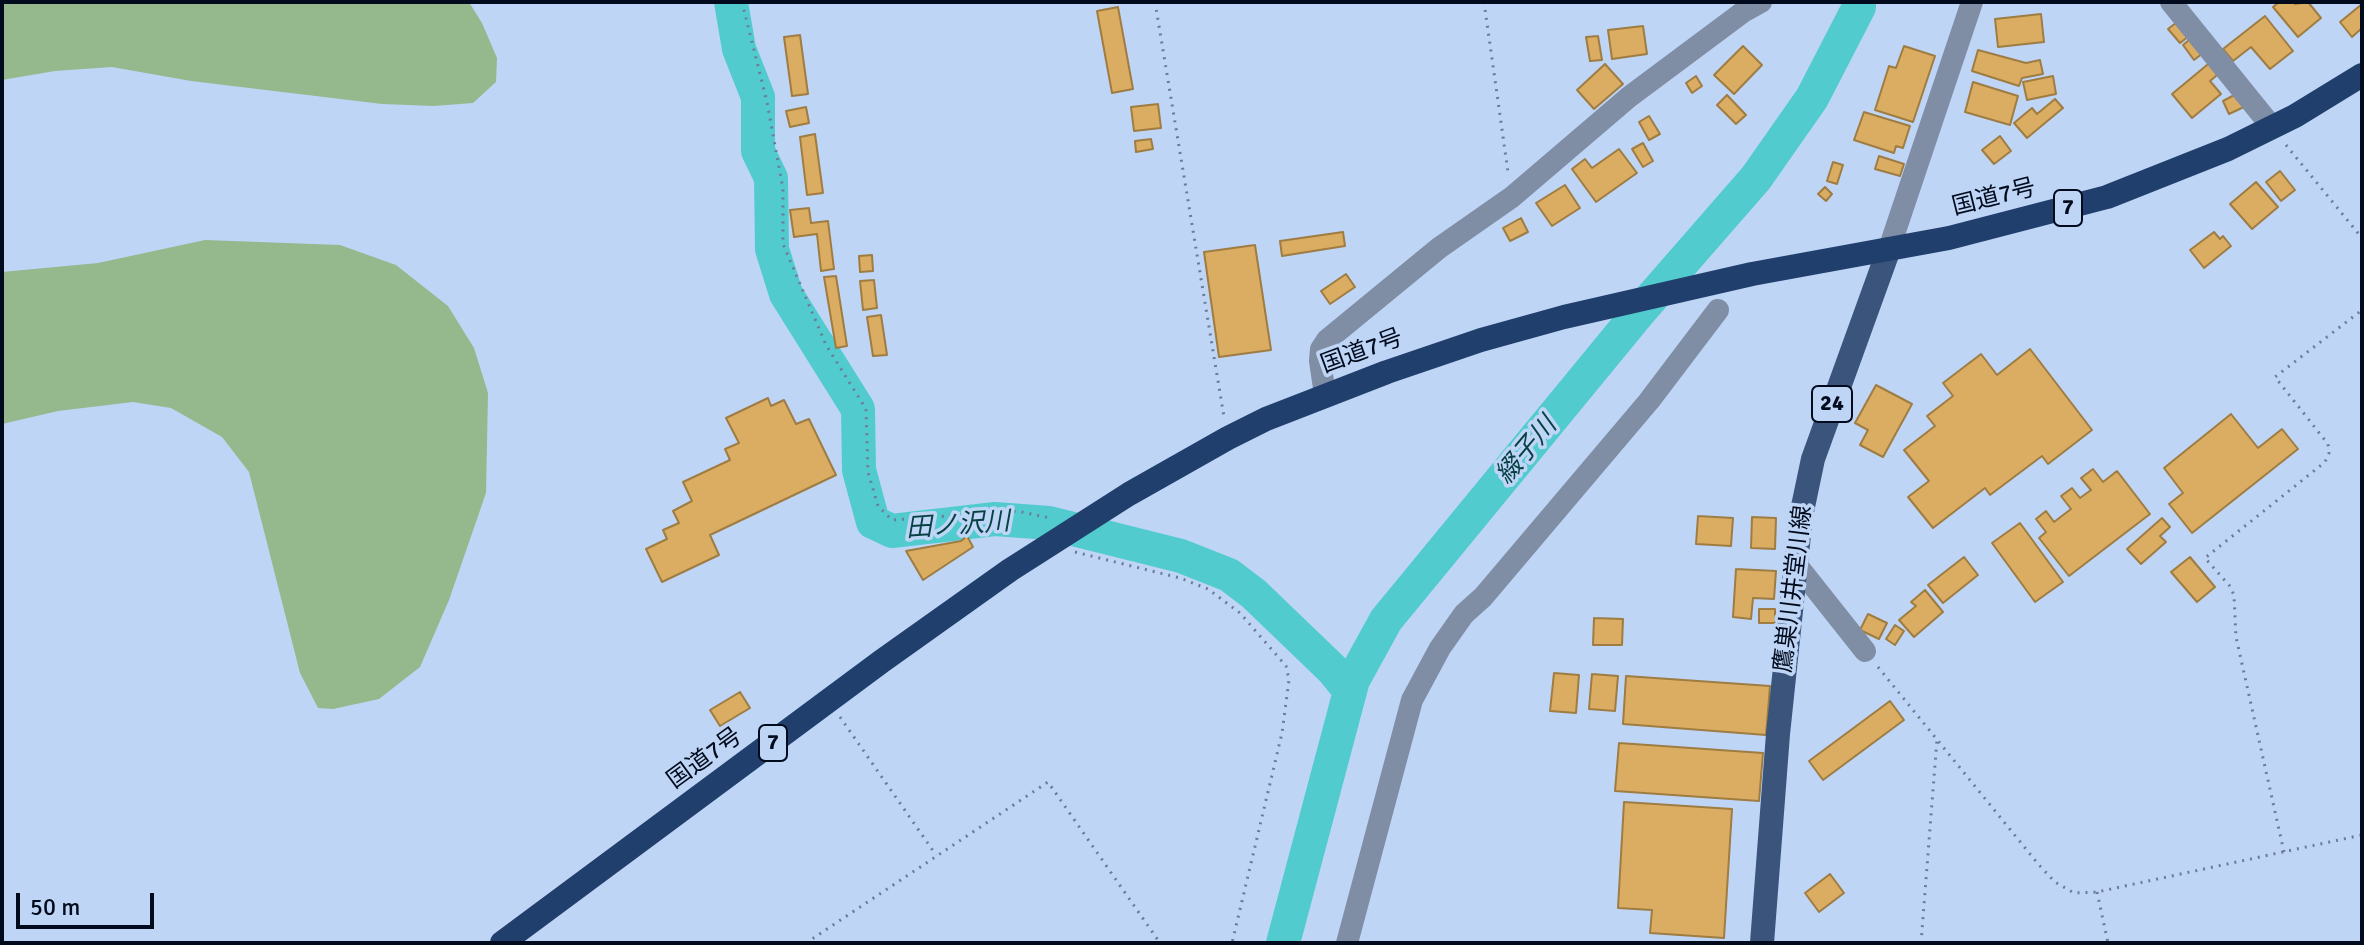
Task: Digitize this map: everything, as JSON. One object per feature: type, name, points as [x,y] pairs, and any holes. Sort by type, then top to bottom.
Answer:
[{"type":"highway","name":"国道7号","points":[[502,943],[882,661],[1046,546],[1228,438],[1325,395],[1481,340],[1564,317],[1752,274],[1979,231],[2107,197],[2216,154],[2272,127],[2362,75]]},
{"type":"main road","name":"鷹巣川井堂川線","points":[[1762,943],[1778,734],[1801,516],[1813,459],[1889,249]]},
{"type":"street","points":[[1325,395],[1320,361],[1321,349],[1327,340],[1439,248],[1512,197],[1629,97],[1761,2]]},
{"type":"street","points":[[1889,249],[1972,2]]},
{"type":"street","points":[[2171,2],[2272,127]]},
{"type":"street","points":[[1347,943],[1412,700],[1440,648],[1464,614],[1483,597],[1649,401],[1718,310]]},
{"type":"street","points":[[1796,564],[1865,651]]},
{"type":"path","points":[[742,2],[767,102],[783,189],[783,244],[826,345],[866,409],[868,472],[878,506],[892,520],[1017,511],[1080,524]]},
{"type":"path","points":[[1155,2],[1228,438]]},
{"type":"path","points":[[1484,2],[1512,197]]},
{"type":"path","points":[[2272,127],[2362,238]]},
{"type":"path","points":[[2284,852],[2236,637],[2234,595],[2205,558],[2325,462],[2329,453],[2328,444],[2275,377],[2362,310]]},
{"type":"path","points":[[1046,546],[1129,564],[1208,589],[1240,613],[1286,666],[1289,680],[1282,733],[1232,943]]},
{"type":"path","points":[[1865,651],[2055,882],[2074,893],[2097,892],[2362,835]]},
{"type":"path","points":[[830,702],[936,855]]},
{"type":"path","points":[[1921,943],[1937,739]]},
{"type":"path","points":[[806,943],[1048,782],[1160,943]]},
{"type":"path","points":[[2097,892],[2108,943]]},
{"type":"path","points":[[815,937],[819,943]]},
{"type":"green space","points":[[2,2],[469,2],[497,58],[496,82],[473,103],[434,106],[382,104],[191,81],[112,67],[55,71],[2,80]]},
{"type":"green space","points":[[205,240],[340,245],[396,265],[448,306],[474,348],[488,393],[486,493],[449,600],[420,667],[379,699],[333,709],[318,708],[300,673],[249,472],[222,437],[171,408],[133,402],[58,411],[2,424],[2,272],[98,263]]},
{"type":"building","points":[[2279,2],[2308,2],[2321,18],[2298,37],[2273,7]]},
{"type":"building","points":[[2362,4],[2362,28],[2352,37],[2340,22]]},
{"type":"building","points":[[1118,7],[1133,89],[1112,93],[1097,11]]},
{"type":"building","points":[[2041,14],[2044,42],[1998,47],[1995,19]]},
{"type":"building","points":[[2265,16],[2293,51],[2270,69],[2251,47],[2233,61],[2223,49]]},
{"type":"building","points":[[2181,19],[2193,33],[2180,43],[2168,29]]},
{"type":"building","points":[[1643,26],[1647,54],[1612,59],[1608,30]]},
{"type":"building","points":[[800,35],[808,94],[792,96],[784,37]]},
{"type":"building","points":[[2195,35],[2207,50],[2194,60],[2183,45]]},
{"type":"building","points":[[1598,36],[1602,60],[1590,61],[1586,37]]},
{"type":"building","points":[[1743,46],[1762,65],[1734,94],[1714,75]]},
{"type":"building","points":[[1904,46],[1935,56],[1913,122],[1875,110],[1889,66],[1896,68]]},
{"type":"building","points":[[1978,50],[2026,63],[2040,60],[2043,74],[2022,78],[2019,86],[1972,71]]},
{"type":"building","points":[[2213,60],[2222,71],[2210,81],[2221,94],[2192,118],[2172,94]]},
{"type":"building","points":[[1605,64],[1623,84],[1594,109],[1577,90]]},
{"type":"building","points":[[1696,76],[1702,86],[1692,93],[1686,83]]},
{"type":"building","points":[[2053,76],[2056,94],[2027,100],[2023,82]]},
{"type":"building","points":[[1973,82],[2018,96],[2010,125],[1965,112]]},
{"type":"building","points":[[2238,93],[2244,107],[2229,114],[2223,101]]},
{"type":"building","points":[[1727,95],[1746,115],[1736,124],[1717,105]]},
{"type":"building","points":[[2055,99],[2063,108],[2027,138],[2014,123],[2032,108],[2037,114]]},
{"type":"building","points":[[1158,104],[1161,128],[1134,131],[1131,107]]},
{"type":"building","points":[[806,107],[809,123],[790,127],[786,111]]},
{"type":"building","points":[[1864,112],[1910,126],[1903,148],[1896,146],[1894,153],[1854,140]]},
{"type":"building","points":[[1649,116],[1660,134],[1649,140],[1639,122]]},
{"type":"building","points":[[815,134],[823,193],[807,195],[800,137]]},
{"type":"building","points":[[2000,136],[2011,151],[1994,164],[1982,150]]},
{"type":"building","points":[[1151,139],[1153,149],[1136,152],[1135,141]]},
{"type":"building","points":[[1643,143],[1653,161],[1643,167],[1632,149]]},
{"type":"building","points":[[1619,149],[1637,173],[1596,202],[1572,169],[1585,159],[1592,168]]},
{"type":"building","points":[[1879,156],[1904,164],[1900,176],[1875,169]]},
{"type":"building","points":[[1833,162],[1843,165],[1837,184],[1827,181]]},
{"type":"building","points":[[2280,171],[2295,190],[2281,201],[2266,182]]},
{"type":"building","points":[[2256,182],[2278,207],[2252,229],[2230,204]]},
{"type":"building","points":[[1565,185],[1580,208],[1552,226],[1536,203]]},
{"type":"building","points":[[1825,187],[1832,194],[1826,201],[1818,194]]},
{"type":"building","points":[[809,208],[811,223],[828,221],[834,269],[821,271],[817,234],[794,237],[790,210]]},
{"type":"building","points":[[1521,218],[1528,232],[1510,241],[1503,228]]},
{"type":"building","points":[[1343,232],[1345,246],[1282,256],[1280,241]]},
{"type":"building","points":[[2214,232],[2220,239],[2223,236],[2231,246],[2204,268],[2190,250]]},
{"type":"building","points":[[1255,245],[1271,350],[1219,357],[1204,252]]},
{"type":"building","points":[[872,255],[873,271],[860,272],[859,256]]},
{"type":"building","points":[[1346,274],[1355,287],[1330,304],[1321,291]]},
{"type":"building","points":[[836,276],[847,346],[836,348],[824,277]]},
{"type":"building","points":[[874,280],[877,308],[863,310],[860,281]]},
{"type":"building","points":[[881,315],[887,355],[873,356],[867,317]]},
{"type":"building","points":[[2030,349],[2092,430],[2048,464],[2042,456],[1990,495],[1985,488],[1933,528],[1908,497],[1929,481],[1904,450],[1935,426],[1927,416],[1953,396],[1943,383],[1981,354],[1997,375]]},
{"type":"building","points":[[1876,385],[1912,404],[1883,457],[1860,445],[1868,430],[1855,423]]},
{"type":"building","points":[[768,398],[771,406],[784,400],[796,424],[809,419],[836,475],[710,535],[719,555],[662,582],[646,549],[667,539],[663,530],[679,523],[673,511],[692,501],[683,482],[730,460],[725,449],[739,443],[726,418]]},
{"type":"building","points":[[2231,414],[2258,448],[2282,429],[2298,449],[2192,533],[2169,504],[2183,493],[2164,468]]},
{"type":"building","points":[[2093,469],[2103,482],[2117,471],[2150,514],[2069,576],[2039,538],[2046,532],[2036,519],[2046,511],[2054,522],[2071,509],[2061,496],[2072,488],[2080,498],[2091,490],[2081,478]]},
{"type":"building","points":[[1698,516],[1733,518],[1731,546],[1696,544]]},
{"type":"building","points":[[1752,517],[1776,518],[1775,549],[1751,548]]},
{"type":"building","points":[[2162,518],[2170,527],[2160,536],[2166,542],[2141,564],[2127,549]]},
{"type":"building","points":[[2020,523],[2063,582],[2035,602],[1992,543]]},
{"type":"building","points":[[967,536],[973,547],[923,580],[906,551],[961,541]]},
{"type":"building","points":[[1964,557],[1978,575],[1943,603],[1928,585]]},
{"type":"building","points":[[2190,557],[2215,587],[2197,602],[2171,572]]},
{"type":"building","points":[[1736,569],[1776,571],[1774,599],[1753,598],[1751,619],[1733,617]]},
{"type":"building","points":[[1925,590],[1943,612],[1914,637],[1899,620],[1916,606],[1911,602]]},
{"type":"building","points":[[1759,609],[1775,609],[1775,623],[1759,623]]},
{"type":"building","points":[[1868,614],[1887,623],[1879,639],[1860,630]]},
{"type":"building","points":[[1594,618],[1623,619],[1622,645],[1593,645]]},
{"type":"building","points":[[1895,625],[1904,631],[1895,645],[1886,639]]},
{"type":"building","points":[[1554,673],[1579,675],[1576,713],[1550,711]]},
{"type":"building","points":[[1592,674],[1618,676],[1615,711],[1589,709]]},
{"type":"building","points":[[1626,676],[1770,686],[1766,735],[1623,724]]},
{"type":"building","points":[[740,692],[750,708],[720,726],[710,710]]},
{"type":"building","points":[[1890,701],[1904,720],[1823,780],[1809,761]]},
{"type":"building","points":[[1619,743],[1763,753],[1759,801],[1615,791]]},
{"type":"building","points":[[1624,802],[1732,809],[1724,938],[1650,933],[1652,910],[1618,908]]},
{"type":"building","points":[[1830,874],[1844,893],[1819,912],[1805,893]]},
{"type":"waterway","name":"田ノ沢川","points":[[731,2],[739,49],[758,97],[758,151],[771,178],[772,249],[786,294],[858,409],[859,470],[873,522],[892,531],[995,519],[1049,523],[1181,556],[1229,575],[1254,594],[1333,670],[1350,691]]},
{"type":"waterway","name":"綴子川","points":[[1283,943],[1353,680],[1386,620],[1640,311],[1756,178],[1812,98],[1859,2]]}]
